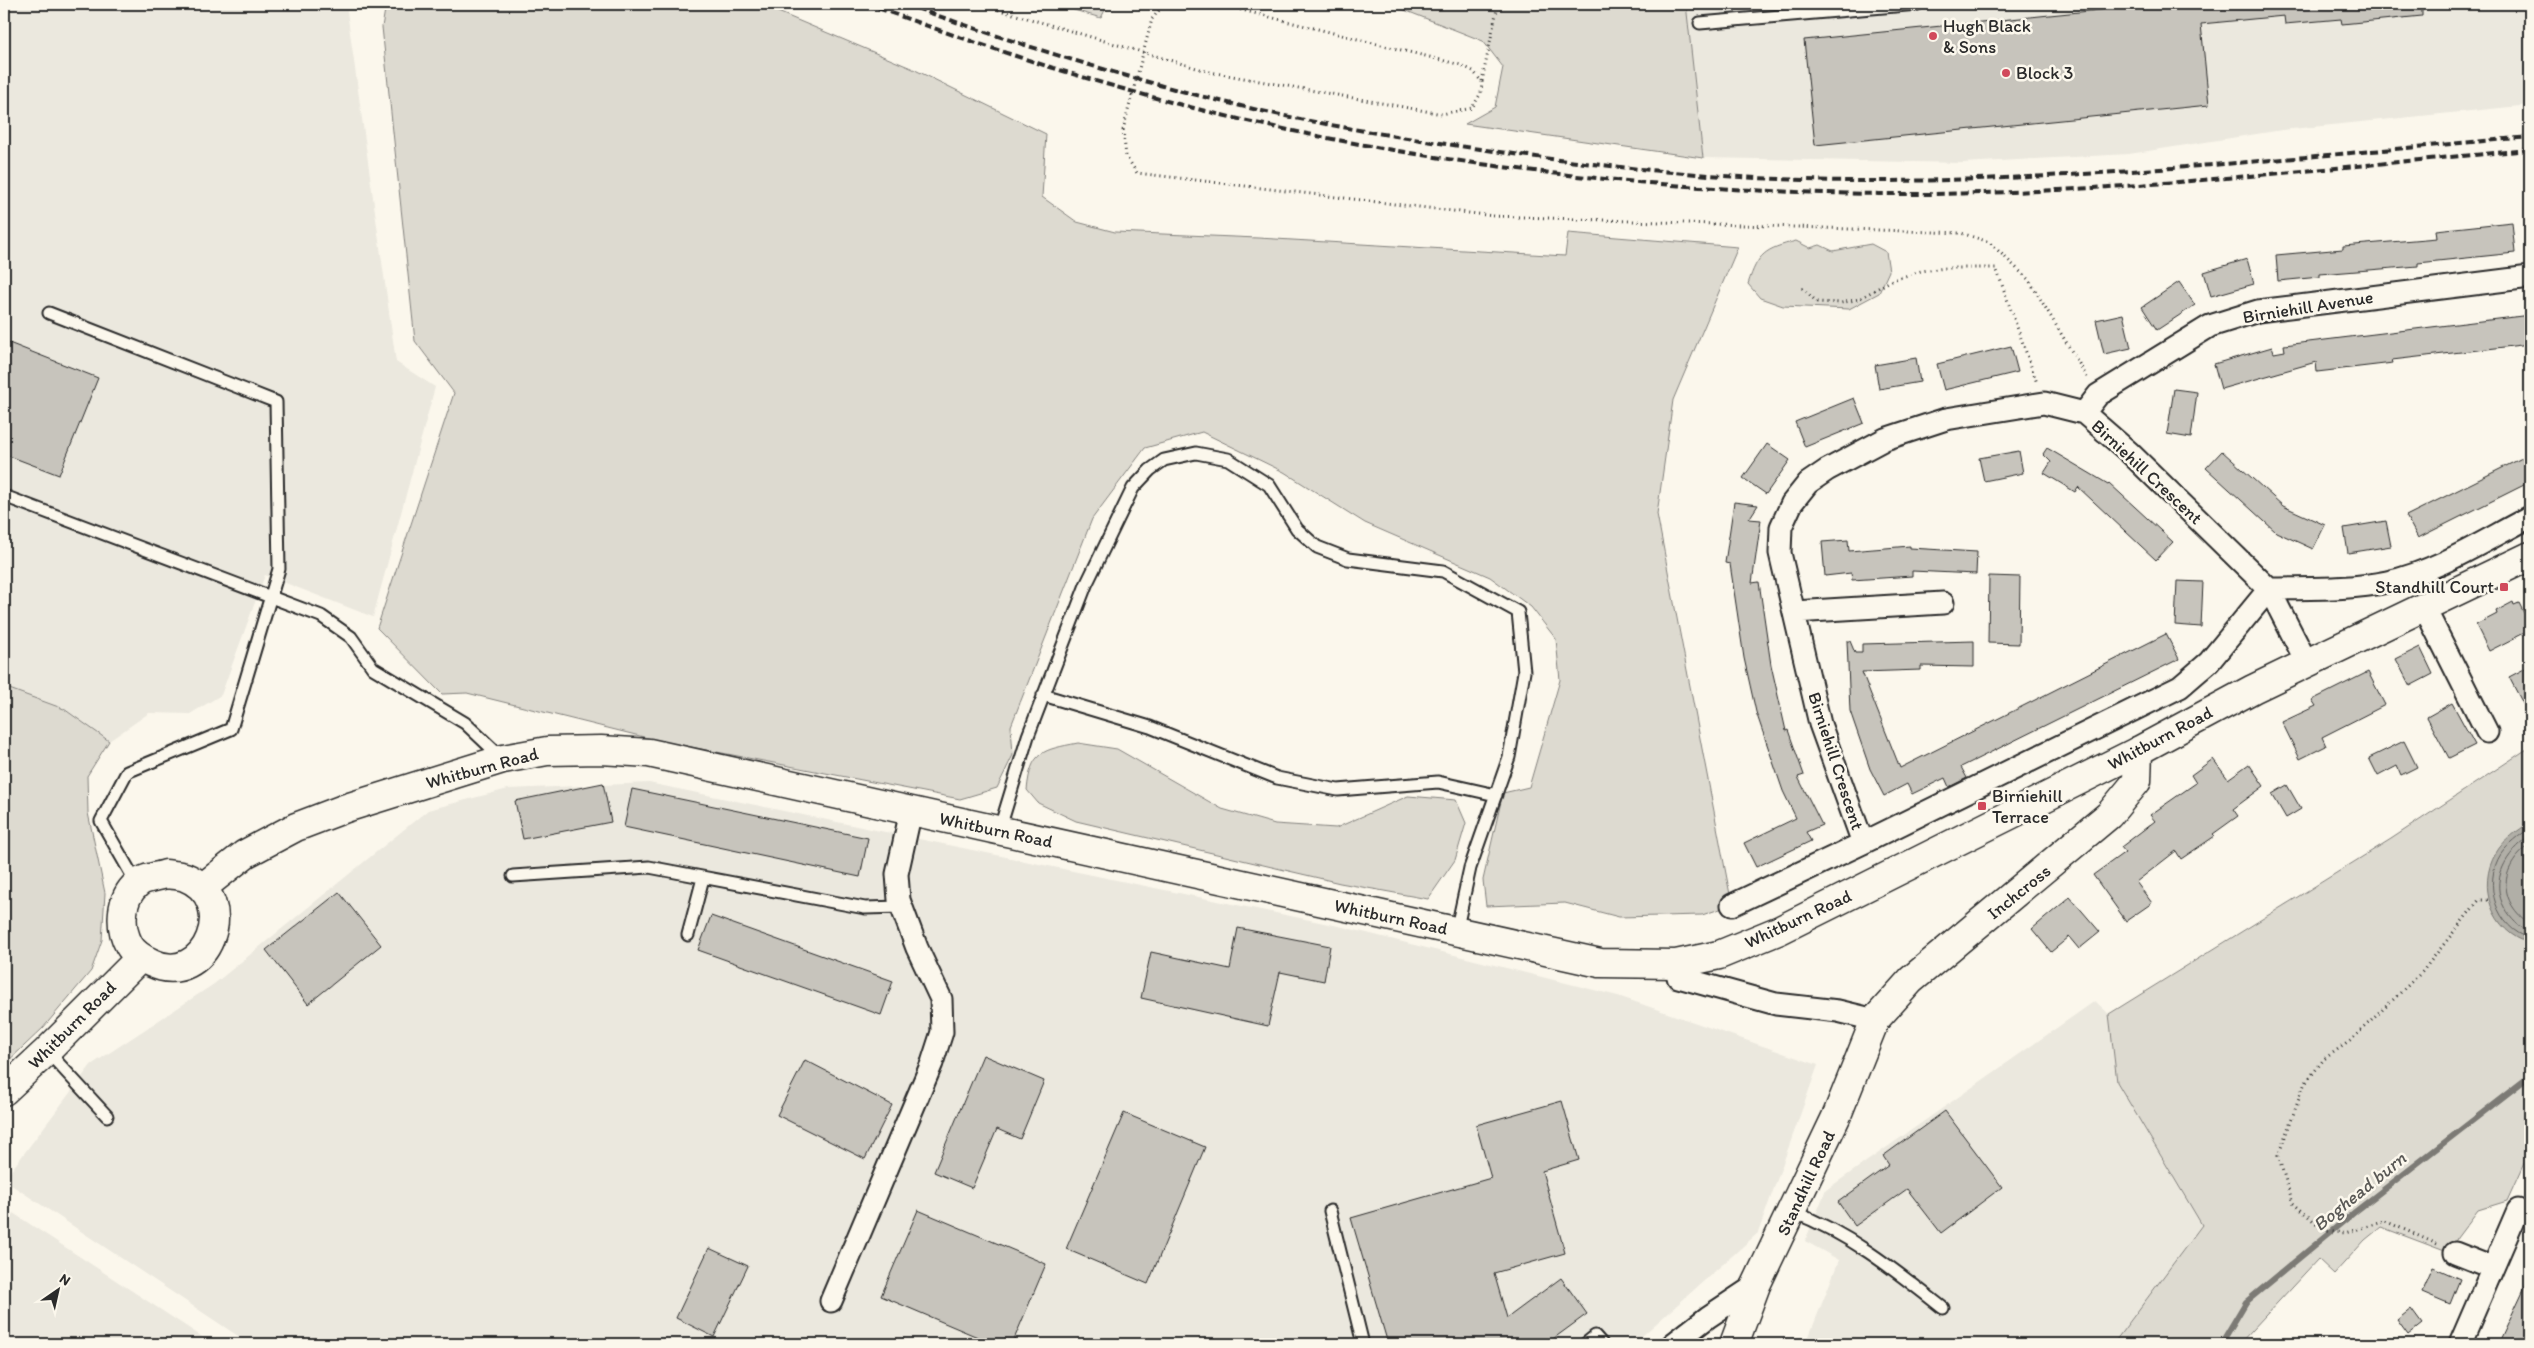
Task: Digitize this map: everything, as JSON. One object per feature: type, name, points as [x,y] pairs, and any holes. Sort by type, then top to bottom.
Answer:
[{"type":"main road","name":"Whitburn Road","points":[[202,888],[245,854],[296,827],[346,808],[503,759],[547,751],[601,750],[649,754],[1600,963],[1676,964],[1719,955],[1780,930],[2138,751],[2252,689],[2423,605],[2530,556]]},
{"type":"main road","name":"Inchcross","points":[[1875,1020],[1911,980],[2109,815],[2136,781],[2138,751]]},
{"type":"main road","points":[[166,874],[185,877],[202,888],[212,905],[215,921],[213,932],[203,951],[185,964],[175,967],[157,966],[140,958],[129,946],[123,931],[122,915],[127,900],[137,884],[166,874]]},
{"type":"main road","name":"Whitburn Road","points":[[4,1091],[140,958]]},
{"type":"main road","name":"Standhill Road","points":[[1734,1344],[1756,1285],[1793,1212],[1838,1115],[1875,1020]]},
{"type":"street","name":"Birniehill Avenue","points":[[2084,412],[2098,395],[2210,326],[2258,311],[2530,278]]},
{"type":"street","name":"Birniehill Crescent","points":[[1864,844],[1820,724],[1780,553],[1780,527],[1792,503],[1808,483],[1885,439],[1946,419],[2044,403],[2084,412],[2130,453],[2269,589],[2307,663]]},
{"type":"street","points":[[1732,905],[1864,844],[2180,687],[2209,662],[2269,589],[2349,588],[2388,582],[2428,569],[2530,517]]},
{"type":"street","points":[[1794,612],[1943,604]]},
{"type":"street","points":[[2423,605],[2487,732]]},
{"type":"street","points":[[831,1301],[932,1063],[942,1032],[941,999],[916,948],[898,900],[897,874],[911,811]]},
{"type":"street","points":[[1676,964],[1678,977],[1776,1004],[1838,1011],[1875,1020]]},
{"type":"street","points":[[2460,1344],[2518,1210]]},
{"type":"street","points":[[2456,1253],[2493,1268]]},
{"type":"street","points":[[1673,1344],[1708,1317],[1756,1285]]},
{"type":"lane","points":[[1700,23],[1807,8],[1918,4]]},
{"type":"lane","points":[[49,313],[276,402],[279,569],[231,729],[127,772],[101,821],[137,884]]},
{"type":"lane","points":[[999,831],[1028,736],[1043,695],[1086,585],[1133,488],[1150,470],[1164,460],[1196,453],[1228,459],[1269,485],[1297,529],[1317,547],[1348,559],[1443,571],[1518,612],[1524,672],[1509,757],[1470,868],[1456,932]]},
{"type":"lane","points":[[4,496],[321,616],[351,637],[373,668],[465,723],[503,759]]},
{"type":"lane","points":[[1043,695],[1150,726],[1277,778],[1338,790],[1438,782],[1496,795]]},
{"type":"lane","points":[[513,876],[649,867],[865,908],[901,907]]},
{"type":"lane","points":[[688,936],[703,878]]},
{"type":"lane","points":[[47,1051],[107,1116]]},
{"type":"lane","points":[[1330,1211],[1363,1344]]},
{"type":"lane","points":[[1793,1212],[1821,1223],[1855,1244],[1902,1275],[1943,1308]]},
{"type":"lane","points":[[1585,1344],[1595,1336],[1602,1344]]},
{"type":"path","points":[[979,4],[1210,72],[1442,114],[1472,108],[1481,93],[1498,4]]},
{"type":"path","points":[[1164,4],[1152,19],[1123,130],[1126,156],[1137,173],[1494,216],[1961,233],[1989,242],[2029,280],[2098,395]]},
{"type":"path","points":[[1218,4],[1439,58],[1473,71],[1482,82]]},
{"type":"path","points":[[1802,288],[1817,302],[1841,303],[1859,298],[1892,280],[1921,271],[1946,268],[1996,268],[2044,403]]},
{"type":"path","points":[[2456,1253],[2385,1221],[2345,1233],[2325,1231],[2293,1203],[2278,1156],[2304,1085],[2324,1059],[2350,1041],[2422,972],[2479,900],[2489,900]]},
{"type":"shaded area","points":[[4,4],[346,4],[396,362],[435,387],[373,617],[265,575],[221,695],[190,714],[149,713],[109,741],[64,709],[4,687]]},
{"type":"shaded area","points":[[386,4],[759,4],[911,68],[1046,134],[1042,197],[1077,222],[1115,232],[1258,238],[1565,256],[1568,233],[1738,247],[1673,400],[1657,514],[1732,905],[1702,915],[1619,917],[1565,903],[1486,906],[1483,880],[1503,793],[1529,787],[1560,680],[1556,639],[1531,607],[1490,577],[1365,523],[1284,472],[1202,432],[1145,448],[1092,519],[1011,726],[1013,755],[997,788],[960,799],[660,741],[467,693],[442,694],[377,628],[454,393],[415,341],[382,27]]},
{"type":"shaded area","points":[[1054,4],[1108,4],[1101,18]]},
{"type":"shaded area","points":[[1389,4],[1686,4],[1703,158],[1465,124],[1495,107],[1503,67],[1483,41]]},
{"type":"shaded area","points":[[1686,4],[2530,4],[2530,105],[2282,130],[2129,154],[1963,163],[1703,158]]},
{"type":"shaded area","points":[[1796,241],[1810,248],[1820,245],[1833,251],[1871,244],[1886,252],[1889,271],[1879,293],[1849,309],[1783,306],[1760,298],[1748,284],[1755,265],[1770,250]]},
{"type":"shaded area","points":[[4,687],[64,709],[109,741],[87,776],[88,813],[105,893],[102,940],[91,971],[43,1028],[4,1065]]},
{"type":"shaded area","points":[[1078,743],[1117,749],[1222,809],[1275,824],[1336,828],[1408,796],[1456,800],[1466,823],[1455,860],[1428,899],[1340,883],[1076,821],[1038,803],[1027,790],[1035,760],[1040,754],[1047,751]]},
{"type":"shaded area","points":[[2530,747],[2530,1150],[2507,1201],[2478,1210],[2457,1238],[2450,1253],[2381,1227],[2365,1240],[2334,1274],[2318,1259],[2239,1344],[2113,1344],[2202,1225],[2117,1082],[2109,1014],[2391,839]]},
{"type":"shaded area","points":[[649,783],[1343,927],[1618,996],[1818,1065],[1758,1233],[1633,1344],[250,1344],[4,1180],[91,1065],[214,984],[428,810],[508,789]]},
{"type":"shaded area","points":[[2095,1001],[2109,1014],[2117,1082],[2202,1225],[2113,1344],[1806,1344],[1839,1260],[1805,1241],[1826,1190]]},
{"type":"shaded area","points":[[13,1213],[213,1344],[4,1344],[4,1231]]},
{"type":"water","points":[[2530,822],[2530,943],[2517,938],[2497,919],[2491,907],[2488,880],[2490,866],[2499,848]]},
{"type":"building","name":"Block 3","points":[[2158,4],[2422,4],[2422,16],[2342,24],[2341,19],[2285,24],[2284,16],[2201,24],[2209,105],[1815,145],[1804,40]]},
{"type":"building","points":[[2512,222],[2515,253],[2418,263],[2418,266],[2320,274],[2320,277],[2278,281],[2276,255],[2343,249],[2343,246],[2437,238],[2436,230]]},
{"type":"building","points":[[2247,259],[2254,284],[2211,296],[2204,272]]},
{"type":"building","points":[[2179,282],[2195,305],[2157,330],[2142,307]]},
{"type":"building","points":[[2123,314],[2131,348],[2104,354],[2096,320]]},
{"type":"building","points":[[2530,315],[2530,344],[2392,360],[2393,363],[2317,372],[2316,362],[2221,389],[2214,364],[2272,347],[2274,353],[2285,351],[2284,345]]},
{"type":"building","points":[[4,341],[98,378],[59,475],[4,454]]},
{"type":"building","points":[[2011,346],[2018,372],[1944,390],[1937,364]]},
{"type":"building","points":[[1916,358],[1920,382],[1879,389],[1875,365]]},
{"type":"building","points":[[2174,389],[2197,392],[2191,438],[2167,434]]},
{"type":"building","points":[[1854,398],[1864,423],[1805,447],[1795,422]]},
{"type":"building","points":[[1767,444],[1790,460],[1766,494],[1743,478]]},
{"type":"building","points":[[2047,448],[2109,483],[2173,542],[2156,560],[2078,487],[2075,492],[2044,473],[2051,462],[2043,454]]},
{"type":"building","points":[[2019,451],[2023,473],[1984,481],[1979,458]]},
{"type":"building","points":[[2222,451],[2283,506],[2325,525],[2313,549],[2276,532],[2206,468]]},
{"type":"building","points":[[2530,454],[2530,482],[2418,538],[2406,516]]},
{"type":"building","points":[[1734,502],[1758,505],[1749,519],[1761,520],[1752,583],[1759,582],[1771,665],[1786,731],[1788,730],[1804,775],[1798,777],[1822,825],[1806,832],[1811,841],[1756,867],[1744,843],[1796,818],[1783,791],[1756,712],[1744,658],[1730,564],[1725,563]]},
{"type":"building","points":[[2386,521],[2391,546],[2348,553],[2344,528]]},
{"type":"building","points":[[1848,540],[1849,551],[1910,546],[1910,548],[1977,552],[1976,574],[1912,571],[1912,576],[1852,580],[1851,573],[1825,576],[1822,542]]},
{"type":"building","points":[[1989,576],[2020,577],[2019,644],[1988,643]]},
{"type":"building","points":[[2177,581],[2203,582],[2201,627],[2175,625]]},
{"type":"building","points":[[2513,602],[2514,605],[2519,603],[2530,625],[2530,630],[2489,651],[2476,625],[2497,614],[2496,611]]},
{"type":"building","points":[[2166,634],[2179,659],[1961,767],[1967,778],[1949,787],[1945,778],[1912,794],[1907,784],[1884,796],[1870,769],[1850,711],[1847,641],[1850,641],[1855,653],[1862,653],[1862,644],[1974,641],[1974,667],[1921,666],[1921,670],[1862,672],[1900,768]]},
{"type":"building","points":[[2420,647],[2433,674],[2410,686],[2396,659]]},
{"type":"building","points":[[2530,666],[2530,717],[2509,677]]},
{"type":"building","points":[[2368,672],[2385,705],[2322,737],[2326,746],[2300,759],[2282,722],[2316,706],[2312,700]]},
{"type":"building","points":[[2452,703],[2475,745],[2449,758],[2427,717]]},
{"type":"building","points":[[2404,741],[2417,767],[2401,775],[2397,766],[2378,776],[2369,758]]},
{"type":"building","points":[[2213,759],[2228,779],[2249,764],[2264,786],[2233,809],[2238,816],[2213,834],[2215,836],[2181,859],[2176,851],[2136,882],[2152,903],[2126,921],[2093,875],[2125,852],[2121,847],[2155,821],[2150,815],[2196,783],[2191,775]]},
{"type":"building","points":[[603,783],[611,822],[523,839],[515,801]]},
{"type":"building","points":[[2287,785],[2301,809],[2286,818],[2272,794]]},
{"type":"building","points":[[632,789],[868,838],[860,877],[624,827]]},
{"type":"building","points":[[339,892],[381,945],[308,1004],[266,950]]},
{"type":"building","points":[[2070,897],[2100,932],[2079,949],[2069,937],[2051,952],[2032,929]]},
{"type":"building","points":[[711,916],[893,981],[881,1015],[698,950]]},
{"type":"building","points":[[1238,928],[1330,946],[1324,981],[1280,972],[1268,1026],[1141,998],[1151,952],[1230,969]]},
{"type":"building","points":[[983,1055],[1044,1081],[1020,1139],[997,1129],[972,1188],[934,1172]]},
{"type":"building","points":[[805,1060],[892,1105],[865,1159],[777,1115]]},
{"type":"building","points":[[1562,1101],[1579,1160],[1542,1171],[1565,1253],[1494,1273],[1507,1318],[1561,1278],[1587,1314],[1546,1344],[1388,1344],[1351,1218],[1491,1178],[1476,1125]]},
{"type":"building","points":[[1945,1111],[2002,1187],[1941,1233],[1907,1189],[1855,1226],[1838,1202],[1889,1165],[1883,1156]]},
{"type":"building","points":[[1124,1113],[1205,1147],[1148,1284],[1066,1249]]},
{"type":"building","points":[[918,1210],[1046,1264],[1012,1344],[994,1344],[881,1296]]},
{"type":"building","points":[[709,1248],[748,1266],[714,1337],[676,1318]]},
{"type":"building","points":[[2433,1267],[2460,1279],[2450,1304],[2422,1292]]},
{"type":"building","points":[[2530,1276],[2530,1344],[2510,1344],[2500,1340]]},
{"type":"building","points":[[2411,1309],[2422,1324],[2408,1335],[2397,1320]]},
{"type":"waterway","name":"Boghead burn","points":[[2221,1344],[2246,1302],[2356,1211],[2530,1076]]},
{"type":"railway","points":[[867,4],[965,39],[1064,71],[1214,113],[1346,142],[1427,156],[1591,178],[1756,190],[1838,193],[1997,193],[2226,178],[2530,150]]},
{"type":"railway","points":[[905,4],[1082,63],[1262,111],[1415,139],[1550,159],[1680,173],[1853,181],[2023,177],[2108,173],[2277,160],[2530,137]]},
{"type":"place","name":"Hugh Black & Sons","points":[[1933,36]]},
{"type":"place","name":"Block 3","points":[[2006,73]]},
{"type":"place","name":"Standhill Court","points":[[2504,587]]},
{"type":"place","name":"Birniehill Terrace","points":[[1982,806]]}]
